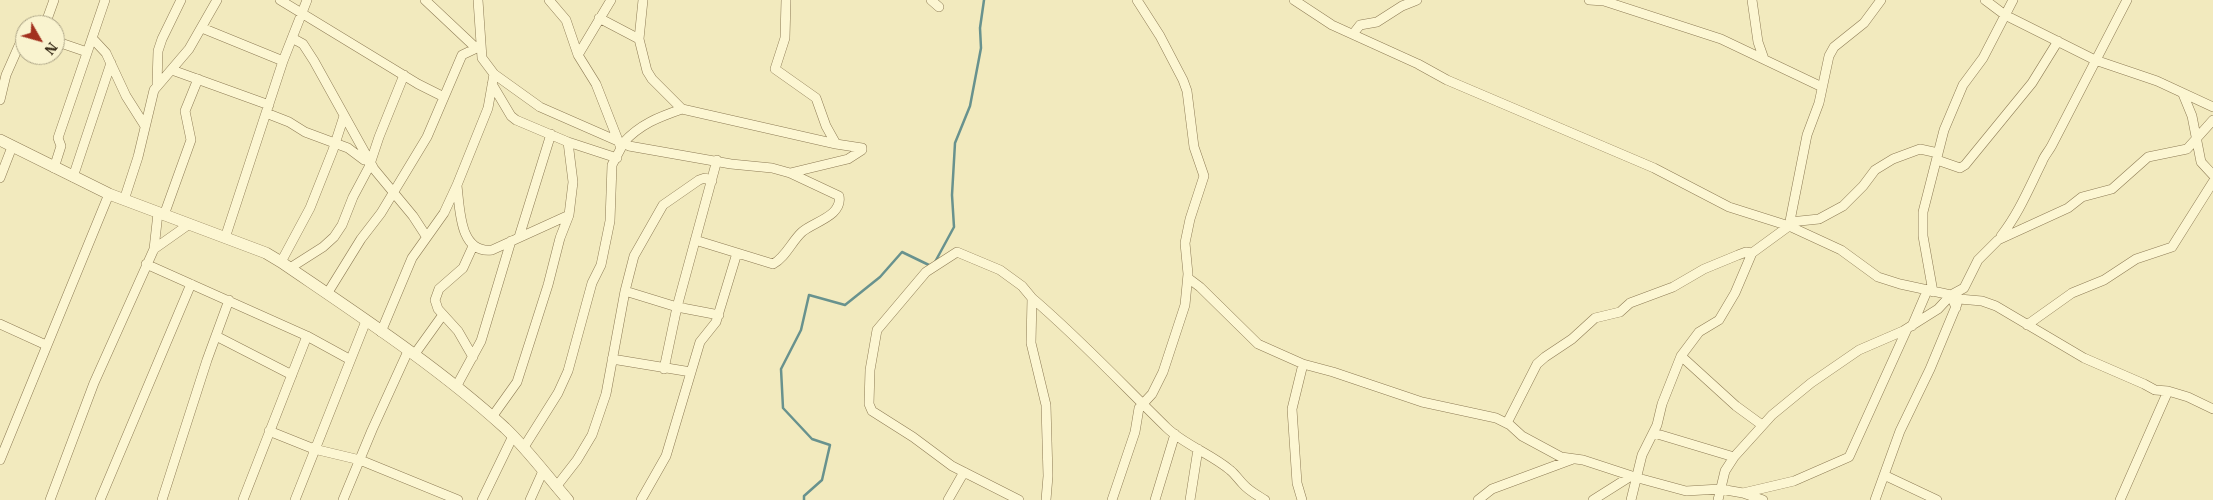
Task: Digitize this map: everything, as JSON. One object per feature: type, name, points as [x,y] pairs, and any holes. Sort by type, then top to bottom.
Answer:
[{"type":"street","points":[[49,15],[54,0]]},
{"type":"street","points":[[54,168],[61,146],[58,138],[105,0]]},
{"type":"street","points":[[157,84],[158,51],[181,0]]},
{"type":"street","points":[[124,200],[152,94],[157,84],[172,70],[189,49],[217,0]]},
{"type":"street","points":[[280,0],[444,97]]},
{"type":"street","points":[[225,238],[283,61],[306,0]]},
{"type":"street","points":[[425,0],[478,47]]},
{"type":"street","points":[[478,0],[478,47],[482,58],[494,74],[540,107],[622,143],[731,164],[772,168],[790,173],[839,196],[839,204],[822,222],[802,232],[776,263],[773,264],[695,240]]},
{"type":"street","points":[[549,0],[566,20],[578,55],[596,84],[622,143]]},
{"type":"street","points":[[578,55],[611,0]]},
{"type":"street","points":[[643,0],[639,39],[647,71],[652,79],[682,109]]},
{"type":"street","points":[[786,0],[785,38],[774,69],[816,98],[826,126],[836,144]]},
{"type":"street","points":[[931,0],[939,7]]},
{"type":"street","points":[[1112,500],[1120,470],[1135,432],[1139,408],[1145,404],[1163,372],[1186,306],[1188,278],[1185,243],[1190,219],[1202,184],[1203,170],[1194,147],[1185,85],[1167,48],[1137,0]]},
{"type":"street","points":[[1294,0],[1332,25],[1418,64],[1447,80],[1661,172],[1729,207],[1790,224],[1841,250],[1878,277],[1955,301],[1989,303],[2084,358],[2144,384],[2157,392],[2168,391],[2213,409]]},
{"type":"street","points":[[1353,34],[1360,25],[1376,22],[1402,6],[1417,0]]},
{"type":"street","points":[[1589,0],[1604,1],[1709,34],[1822,87]]},
{"type":"street","points":[[1752,0],[1758,42],[1764,59]]},
{"type":"street","points":[[1790,224],[1807,136],[1819,103],[1830,56],[1834,47],[1864,23],[1881,0]]},
{"type":"street","points":[[1986,0],[2005,15],[2095,60],[2157,81],[2213,107]]},
{"type":"street","points":[[1743,493],[1794,481],[1849,457],[1909,328],[1930,292],[1922,223],[1923,212],[1948,119],[1963,85],[1983,58],[2012,0]]},
{"type":"street","points":[[1875,500],[1900,431],[1930,370],[1955,301],[1978,260],[1998,240],[2016,216],[2043,159],[2127,0]]},
{"type":"street","points":[[599,18],[639,39]]},
{"type":"street","points":[[202,28],[283,61]]},
{"type":"street","points":[[92,38],[106,53],[126,96],[145,126]]},
{"type":"street","points":[[292,38],[303,44],[374,169],[392,194],[413,216],[426,236]]},
{"type":"street","points":[[1631,500],[1634,477],[1642,455],[1654,433],[1671,378],[1681,356],[1699,332],[1719,320],[1735,293],[1752,253],[1790,224],[1819,219],[1836,210],[1850,200],[1875,170],[1893,159],[1920,149],[1960,168],[1965,165],[2032,84],[2058,41]]},
{"type":"street","points":[[65,44],[87,52]]},
{"type":"street","points":[[327,294],[361,239],[381,213],[426,137],[462,55],[478,47]]},
{"type":"street","points":[[0,100],[6,75],[15,55]]},
{"type":"street","points":[[73,177],[110,63]]},
{"type":"street","points":[[172,70],[268,109],[305,132],[352,151],[364,160],[370,161]]},
{"type":"street","points":[[381,332],[412,258],[444,213],[457,185],[488,108],[494,74]]},
{"type":"street","points":[[286,265],[323,247],[334,237],[342,225],[404,75]]},
{"type":"street","points":[[50,500],[94,383],[154,249],[161,214],[191,140],[186,111],[198,79]]},
{"type":"street","points":[[492,84],[511,116],[568,142],[617,158]]},
{"type":"street","points":[[2183,94],[2192,116],[2201,162],[2213,175]]},
{"type":"street","points":[[524,447],[558,393],[568,371],[592,283],[601,264],[610,221],[612,165],[620,152],[622,143],[640,127],[657,117],[682,109],[836,144],[860,147],[862,150],[848,160],[790,173]]},
{"type":"street","points":[[286,265],[335,144],[344,116]]},
{"type":"street","points":[[1998,240],[2011,232],[2068,208],[2082,197],[2112,188],[2148,157],[2187,149],[2213,120]]},
{"type":"street","points":[[456,387],[481,341],[551,134]]},
{"type":"street","points":[[0,140],[109,194],[266,253],[286,265],[456,387],[524,447],[568,500]]},
{"type":"street","points":[[492,417],[517,382],[548,285],[560,238],[569,215],[573,182],[568,142]]},
{"type":"street","points":[[0,178],[12,147]]},
{"type":"street","points":[[664,369],[677,307],[718,160]]},
{"type":"street","points":[[556,487],[573,466],[592,435],[606,394],[625,292],[634,256],[663,204],[699,180],[705,178],[712,181]]},
{"type":"street","points":[[2027,325],[2072,293],[2104,280],[2136,260],[2172,247],[2213,182]]},
{"type":"street","points":[[457,185],[463,228],[467,239],[473,246],[479,249],[492,250],[569,215]]},
{"type":"street","points":[[0,460],[109,194]]},
{"type":"street","points":[[154,249],[188,224]]},
{"type":"street","points":[[473,246],[463,268],[439,289],[435,300],[435,305],[442,316],[458,331],[473,357]]},
{"type":"street","points":[[1019,500],[1003,496],[952,466],[870,408],[870,370],[877,330],[926,272],[958,252],[1000,270],[1022,286],[1032,298],[1053,315],[1096,356],[1117,380],[1145,404],[1175,434],[1232,471],[1249,490],[1265,500]]},
{"type":"street","points":[[1507,423],[1537,364],[1572,339],[1595,318],[1620,312],[1626,305],[1637,299],[1673,287],[1704,270],[1738,255],[1746,252],[1752,253]]},
{"type":"street","points":[[641,500],[666,456],[700,342],[713,328],[719,315],[737,253]]},
{"type":"street","points":[[146,264],[307,336],[349,359]]},
{"type":"street","points":[[1188,278],[1200,286],[1258,344],[1303,364],[1333,372],[1422,402],[1496,418],[1507,423],[1522,436],[1556,455],[1573,458],[1686,491],[1720,488],[1763,500]]},
{"type":"street","points":[[100,500],[191,284]]},
{"type":"street","points":[[625,292],[677,307],[719,315]]},
{"type":"street","points":[[1032,298],[1031,343],[1046,405],[1048,476],[1046,500]]},
{"type":"street","points":[[162,500],[229,300]]},
{"type":"street","points":[[1718,500],[1725,471],[1734,457],[1778,410],[1838,363],[1859,350],[1909,328],[1938,309],[1955,301]]},
{"type":"street","points":[[344,500],[360,460],[411,353],[442,316]]},
{"type":"street","points":[[295,500],[349,359],[366,321]]},
{"type":"street","points":[[0,324],[46,345]]},
{"type":"street","points":[[216,336],[292,375]]},
{"type":"street","points":[[242,500],[307,336]]},
{"type":"street","points":[[1681,356],[1731,402],[1762,425]]},
{"type":"street","points":[[612,359],[691,372]]},
{"type":"street","points":[[1302,500],[1297,483],[1292,409],[1303,364]]},
{"type":"street","points":[[2120,500],[2168,391]]},
{"type":"street","points":[[269,431],[314,449],[360,460],[458,500]]},
{"type":"street","points":[[1654,433],[1734,457]]},
{"type":"street","points":[[1155,500],[1175,434]]},
{"type":"street","points":[[482,500],[513,436]]},
{"type":"street","points":[[1190,500],[1198,449]]},
{"type":"street","points":[[1478,500],[1488,491],[1499,486],[1573,458]]},
{"type":"street","points":[[530,500],[543,471]]},
{"type":"street","points":[[948,500],[964,472]]},
{"type":"street","points":[[1884,475],[1937,500]]},
{"type":"street","points":[[1593,500],[1634,477]]},
{"type":"waterway","points":[[935,262],[954,227],[952,195],[955,143],[970,106],[981,48],[980,28],[984,0]]},
{"type":"waterway","points":[[804,500],[804,496],[822,480],[830,445],[812,439],[783,408],[781,369],[801,330],[809,295],[845,305],[880,277],[902,252],[931,266]]}]
